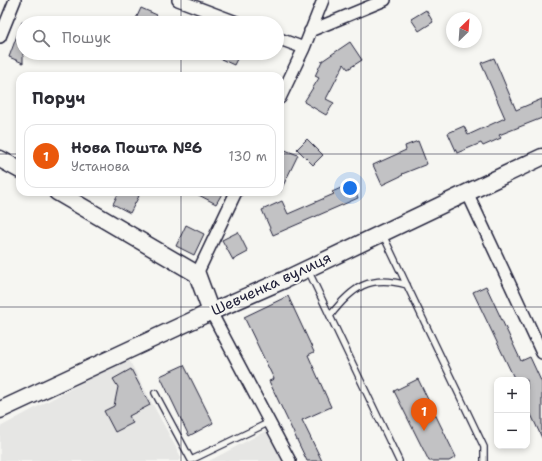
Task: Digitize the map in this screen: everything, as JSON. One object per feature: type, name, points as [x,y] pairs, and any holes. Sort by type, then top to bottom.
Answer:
[{"type":"street","points":[[0,38],[15,0]]},
{"type":"street","points":[[178,0],[220,16]]},
{"type":"street","points":[[284,90],[304,48],[323,0]]},
{"type":"street","points":[[310,31],[385,0]]},
{"type":"street","points":[[284,41],[304,48]]},
{"type":"street","name":"Шевченка вулиця","points":[[0,410],[211,312],[284,280],[542,157]]},
{"type":"street","points":[[0,159],[16,168]]},
{"type":"street","points":[[468,192],[542,353]]},
{"type":"street","points":[[64,196],[197,274],[211,312],[290,461]]},
{"type":"street","points":[[197,274],[234,196]]},
{"type":"lane","points":[[382,233],[484,447],[484,461]]},
{"type":"lane","points":[[308,268],[400,461]]},
{"type":"lane","points":[[330,316],[349,293],[369,283],[381,280],[394,281],[407,285]]},
{"type":"lane","points":[[155,392],[189,460],[270,422]]},
{"type":"shaded area","points":[[128,358],[182,459],[178,461],[0,461],[0,427]]},
{"type":"shaded area","points":[[273,427],[290,461],[209,461]]},
{"type":"building","points":[[141,8],[157,15],[157,16],[137,16]]},
{"type":"building","points":[[426,10],[433,22],[419,31],[411,19]]},
{"type":"building","points":[[16,38],[16,60],[9,57]]},
{"type":"building","points":[[350,42],[362,60],[348,69],[344,64],[326,99],[334,103],[326,115],[304,102],[319,78],[315,76],[322,61]]},
{"type":"building","points":[[494,58],[516,110],[542,99],[542,118],[499,135],[501,138],[483,146],[481,143],[457,153],[448,133],[464,126],[468,135],[505,118],[481,63]]},
{"type":"building","points":[[16,60],[23,60],[23,63]]},
{"type":"building","points":[[223,60],[236,60],[234,65]]},
{"type":"building","points":[[307,139],[323,155],[313,165],[297,149]]},
{"type":"building","points":[[418,141],[427,164],[402,174],[403,175],[382,185],[373,165],[406,150],[405,146]]},
{"type":"building","points":[[285,150],[298,155],[284,184]]},
{"type":"building","points":[[352,183],[358,198],[273,235],[262,210],[282,201],[288,214],[334,194],[332,192]]},
{"type":"building","points":[[117,196],[139,196],[130,213],[113,204]]},
{"type":"building","points":[[201,196],[221,196],[216,204]]},
{"type":"building","points":[[186,225],[204,234],[194,255],[176,246]]},
{"type":"building","points":[[238,232],[248,252],[233,260],[222,240]]},
{"type":"building","points":[[486,286],[521,361],[530,357],[542,383],[542,438],[530,412],[530,377],[514,377],[473,292]]},
{"type":"building","points":[[288,296],[314,352],[308,355],[331,407],[302,420],[322,461],[307,461],[269,381],[274,379],[244,317]]},
{"type":"building","points":[[184,365],[213,423],[189,436],[160,376]]},
{"type":"building","points":[[131,369],[150,405],[129,416],[133,423],[115,432],[104,411],[114,406],[118,387],[113,379]]},
{"type":"building","points":[[418,379],[456,457],[449,461],[429,461],[394,391]]},
{"type":"place","name":"Нова Пошта №6","points":[[424,431]]}]
